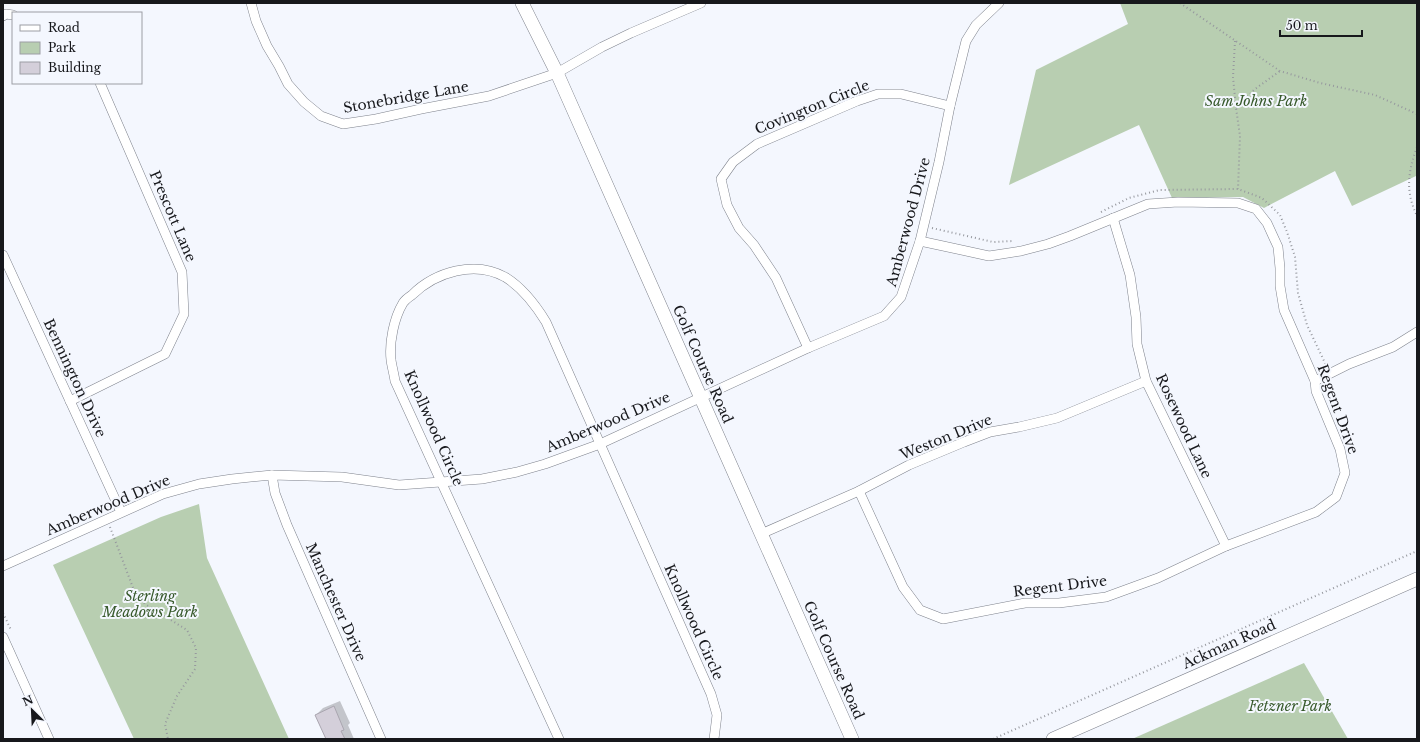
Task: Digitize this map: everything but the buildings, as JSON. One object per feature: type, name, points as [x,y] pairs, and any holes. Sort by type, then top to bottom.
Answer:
[{"type":"street","name":"Stonebridge Lane","points":[[251,3],[256,21],[267,46],[288,84],[304,102],[321,116],[344,124],[489,96],[557,73],[602,47],[701,3]]},
{"type":"street","name":"Golf Course Road","points":[[522,3],[557,73],[852,739]]},
{"type":"street","name":"Amberwood Drive","points":[[3,566],[163,494],[199,484],[272,474],[342,477],[399,485],[482,479],[517,472],[600,444],[808,348],[884,316],[901,297],[920,241],[966,41],[976,25],[999,3]]},
{"type":"street","name":"Prescott Lane","points":[[70,401],[165,354],[184,314],[182,272],[100,84]]},
{"type":"street","name":"Covington Circle","points":[[808,348],[776,278],[754,244],[739,228],[727,205],[722,178],[733,162],[757,144],[857,101],[878,94],[901,94],[950,106]]},
{"type":"street","name":"Regent Drive","points":[[859,491],[903,587],[920,610],[943,619],[1025,603],[1059,602],[1106,597],[1158,578],[1226,546],[1316,512],[1336,497],[1345,473],[1340,449],[1316,391],[1315,381],[1284,310],[1280,286],[1278,247],[1267,223],[1256,209],[1238,203],[1178,202],[1148,204],[1048,244],[1021,251],[989,256],[920,241]]},
{"type":"street","name":"Rosewood Lane","points":[[1113,218],[1125,253],[1130,275],[1136,317],[1137,344],[1146,382],[1226,546]]},
{"type":"street","name":"Bennington Drive","points":[[3,255],[121,512]]},
{"type":"street","name":"Knollwood Circle","points":[[559,739],[395,381],[391,353],[395,322],[403,303],[432,279],[450,273],[470,269],[488,270],[504,277],[519,287],[536,305],[546,322],[711,694],[717,715],[714,739]]},
{"type":"street","points":[[1315,381],[1330,373],[1393,348],[1417,332]]},
{"type":"street","name":"Weston Drive","points":[[761,534],[859,491],[909,466],[990,432],[1057,418],[1146,382]]},
{"type":"street","name":"Manchester Drive","points":[[272,474],[275,493],[287,525],[381,739]]},
{"type":"street","name":"Ackman Road","points":[[1053,739],[1417,579]]},
{"type":"street","points":[[3,637],[49,739]]},
{"type":"path","points":[[1180,3],[1234,41],[1280,70],[1320,83],[1375,95],[1417,114]]},
{"type":"path","points":[[1234,41],[1232,77],[1240,136],[1238,189]]},
{"type":"path","points":[[1236,108],[1255,89],[1280,70]]},
{"type":"path","points":[[1417,147],[1410,165],[1408,184],[1412,205],[1417,216]]},
{"type":"path","points":[[1094,215],[1129,198],[1160,190],[1238,189],[1262,198],[1280,214],[1287,232],[1296,257],[1298,293],[1307,325],[1330,373]]},
{"type":"path","points":[[923,226],[993,242],[1014,242]]},
{"type":"path","points":[[107,518],[135,593],[145,604],[187,630],[196,648],[195,669],[177,696],[165,724],[168,739]]},
{"type":"path","points":[[993,739],[1417,551]]},
{"type":"green space","name":"Sam Johns Park","points":[[1120,3],[1417,3],[1416,176],[1352,206],[1335,171],[1264,208],[1243,197],[1172,198],[1139,125],[1009,185],[1036,70],[1128,24]]},
{"type":"green space","name":"Sterling Meadows Park","points":[[199,504],[207,558],[289,739],[134,739],[53,565],[161,517]]},
{"type":"green space","name":"Fetzner Park","points":[[1304,663],[1348,739],[1132,739]]}]
